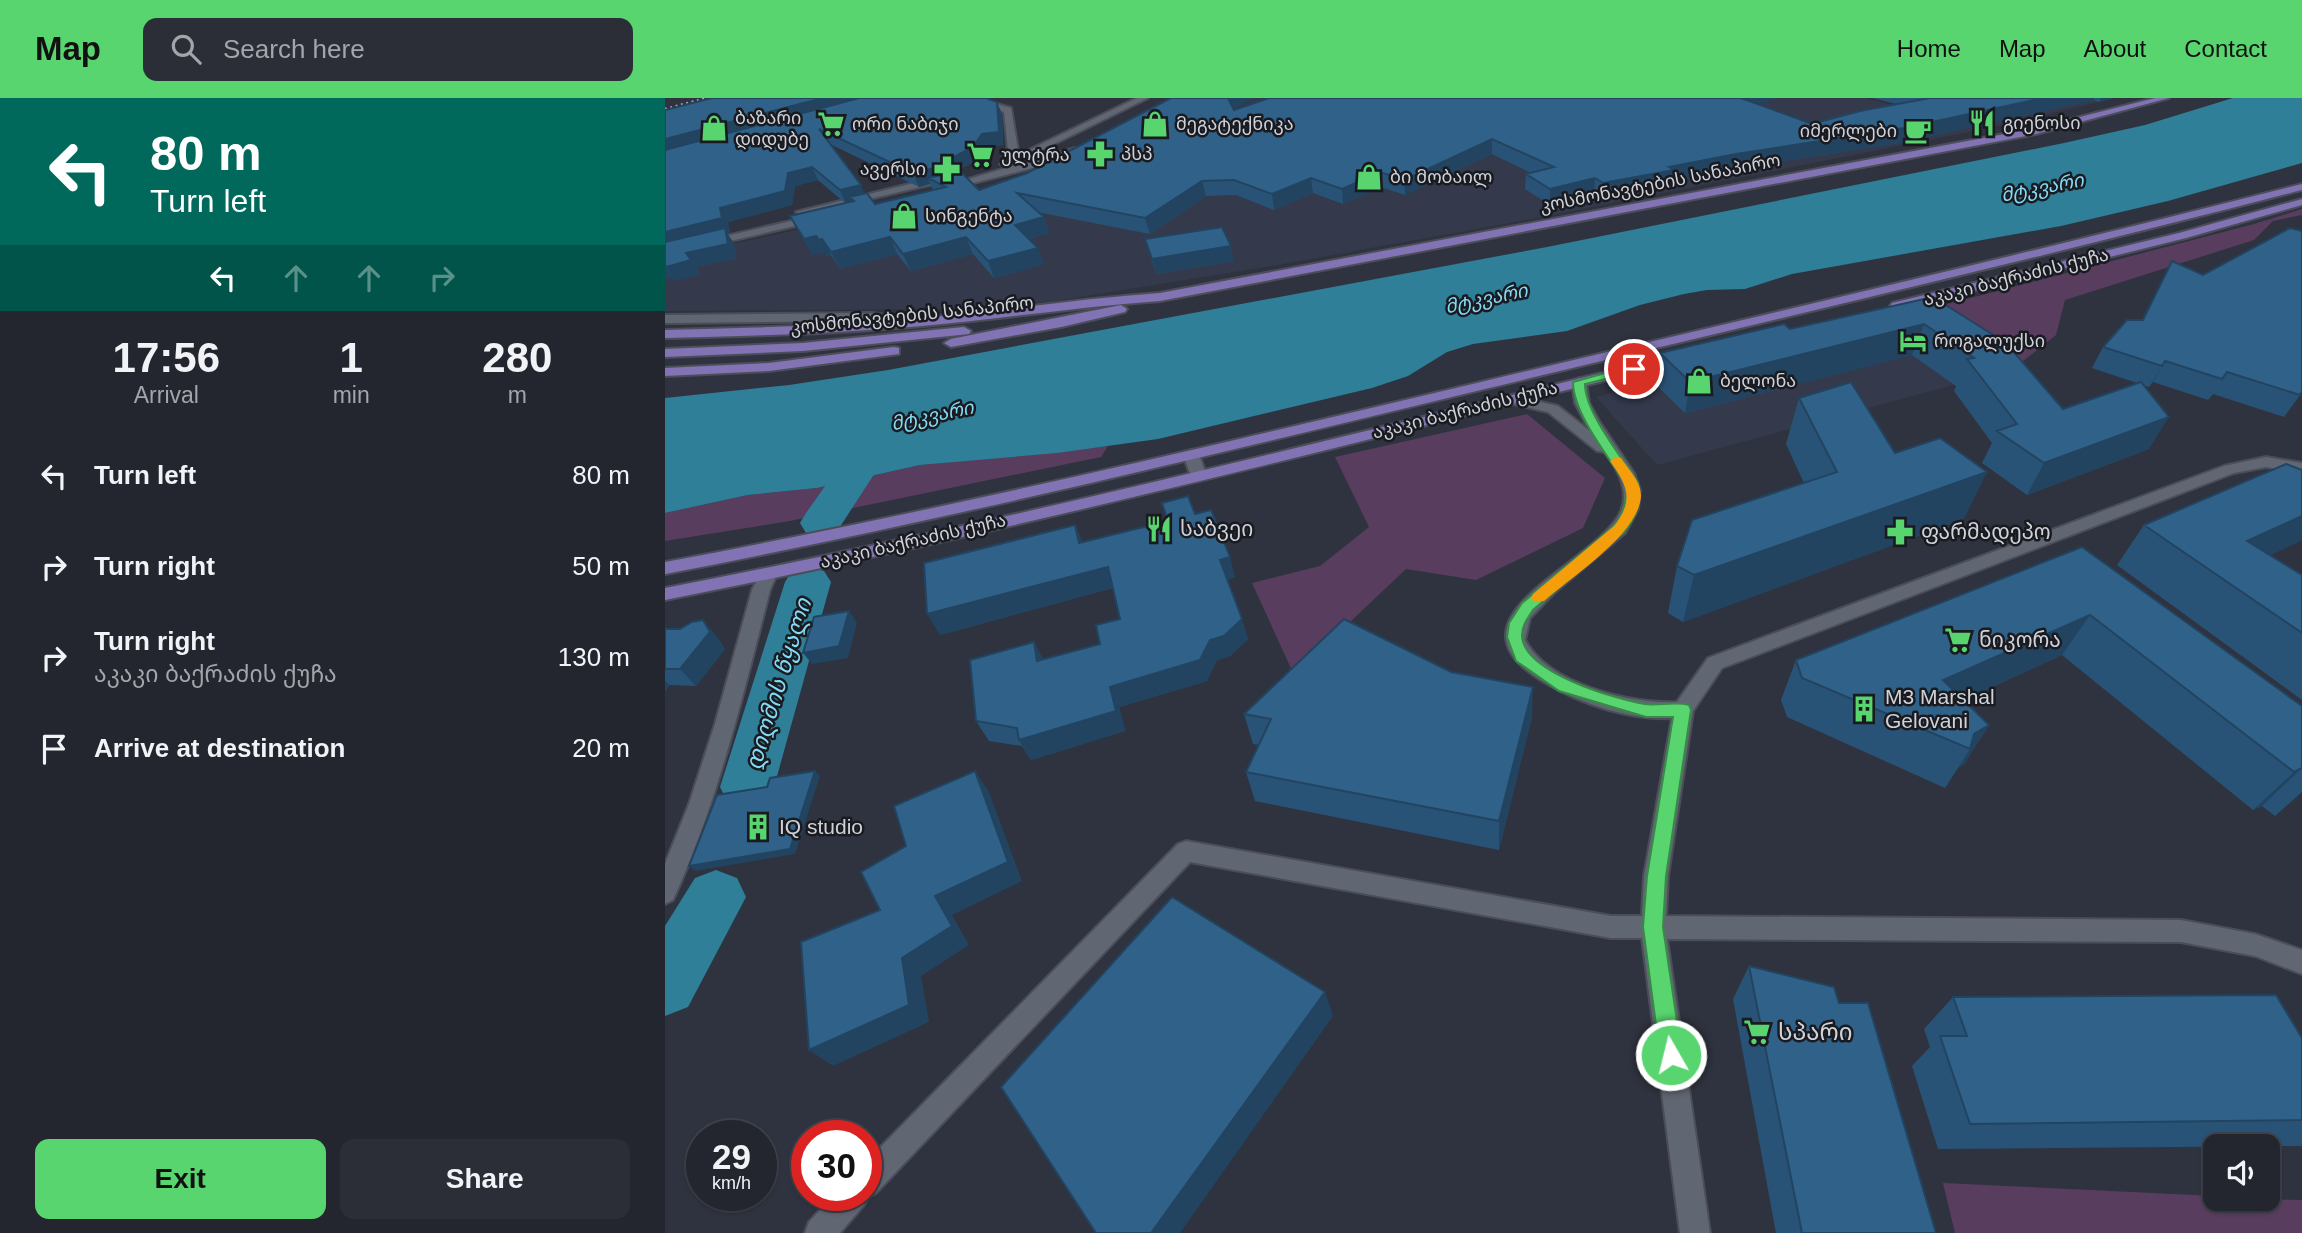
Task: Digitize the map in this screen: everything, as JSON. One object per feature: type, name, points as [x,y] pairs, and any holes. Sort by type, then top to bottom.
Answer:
[{"type":"main road","name":"კოსმონავტების სანაპირო","points":[[665,334],[911,330],[1122,308],[1160,297],[1995,139],[2083,121],[2165,98]]},
{"type":"main road","name":"აკაკი ბაქრაძის ქუჩა","points":[[666,567],[787,545],[1191,455],[2119,234],[2302,187]]},
{"type":"main road","name":"აკაკი ბაქრაძის ქუჩა","points":[[1875,311],[2182,236],[2302,202]]},
{"type":"main road","name":"კოსმონავტების სანაპირო","points":[[665,354],[768,349],[1088,302],[1160,297]]},
{"type":"main road","points":[[665,373],[769,367],[882,352],[1034,328],[1122,308]]},
{"type":"main road","points":[[882,352],[911,330]]},
{"type":"main road","name":"აკაკი ბაქრაძის ქუჩა","points":[[665,594],[768,574],[1199,476],[1701,353]]},
{"type":"main road","points":[[665,606],[717,583]]},
{"type":"street","points":[[966,98],[1009,110],[1013,150],[1009,163]]},
{"type":"street","points":[[665,243],[1009,163],[1143,98]]},
{"type":"street","points":[[665,253],[990,177],[1056,159],[1093,144]]},
{"type":"street","points":[[665,319],[888,317],[911,330]]},
{"type":"street","points":[[1579,382],[1579,394],[1583,403],[1613,457],[1632,483],[1634,495],[1629,517],[1611,536],[1528,606],[1517,623],[1514,637],[1522,657],[1564,687],[1646,711],[1683,710]]},
{"type":"street","points":[[1510,399],[1553,409],[1613,457]]},
{"type":"street","points":[[1191,455],[1199,476]]},
{"type":"street","points":[[1695,1233],[1653,927],[1656,876],[1683,710],[1715,663],[2230,469],[2266,462],[2302,468]]},
{"type":"street","points":[[2044,540],[2064,554]]},
{"type":"street","points":[[665,893],[700,804],[725,724],[761,590],[768,574]]},
{"type":"street","points":[[882,1165],[1186,851],[1611,927],[2181,931],[2255,945],[2302,962]]},
{"type":"street","points":[[820,1233],[840,1211]]},
{"type":"shaded area","points":[[1189,98],[1865,98],[1938,117],[2011,98],[2116,98],[1994,127],[1542,217],[1272,266],[1054,301],[967,309],[665,311],[665,258],[985,190],[1034,176]]},
{"type":"shaded area","points":[[2302,209],[2302,215],[2273,221],[2254,240],[2065,300],[2056,335],[2013,369],[1936,307],[2254,224]]},
{"type":"shaded area","points":[[1923,311],[2013,369],[1657,465],[1596,397]]},
{"type":"shaded area","points":[[1527,414],[1605,478],[1583,528],[1476,580],[1406,569],[1294,675],[1252,583],[1320,566],[1369,527],[1335,457]]},
{"type":"shaded area","points":[[1108,446],[1101,457],[790,521],[665,541],[665,513],[748,495],[817,488],[920,465]]},
{"type":"shaded area","points":[[1943,1183],[2203,1195],[2203,1211],[2280,1211],[2280,1200],[2302,1200],[2302,1233],[1955,1233]]},
{"type":"water","name":"მტკვარი","points":[[2233,98],[2302,98],[2302,163],[2168,201],[2061,226],[1792,274],[1745,289],[1707,290],[1684,294],[1640,305],[1567,331],[1473,344],[1447,352],[1408,376],[1372,388],[1158,439],[1057,453],[920,465],[817,488],[748,495],[665,513],[665,398],[789,385],[888,370],[1547,247],[2064,143],[2145,125]]},
{"type":"building","points":[[712,98],[823,98],[665,139],[665,110]]},
{"type":"building","points":[[859,98],[986,98],[997,102],[999,132],[982,134],[973,147],[948,160],[952,164],[913,173],[819,129],[861,185],[840,190],[812,167],[788,173],[785,191],[720,208],[722,218],[665,232],[665,150]]},
{"type":"building","points":[[1171,98],[1228,98],[1234,110],[1269,98],[1741,98],[1812,124],[1860,111],[1930,98],[2044,98],[1904,128],[1736,154],[1669,167],[1674,170],[1603,183],[1595,178],[1550,189],[1526,174],[1554,167],[1492,139],[1404,180],[1380,172],[1342,189],[1311,178],[1272,194],[1234,180],[1202,181],[1145,218],[1017,193],[1044,217],[1015,225],[1038,248],[988,261],[966,237],[903,254],[890,237],[831,252],[822,239],[819,240],[816,236],[804,239],[790,216],[854,201],[849,197],[867,193],[875,204],[946,187],[928,178],[960,171],[979,190],[1027,173]]},
{"type":"building","points":[[1222,227],[1231,246],[1152,259],[1145,239]]},
{"type":"building","points":[[725,228],[728,244],[686,253],[691,260],[666,267],[665,242]]},
{"type":"building","points":[[2290,228],[2302,231],[2300,395],[2227,372],[2222,379],[2165,361],[2162,366],[2103,347],[2127,320],[2143,320],[2172,261],[2203,275]]},
{"type":"building","points":[[1933,297],[2006,343],[2063,409],[2141,382],[2169,417],[2044,463],[1997,431],[2017,424],[1967,359],[1974,358],[1924,324],[1690,382],[1660,353],[1784,324],[1790,329]]},
{"type":"building","points":[[1851,382],[1895,453],[1940,438],[1987,472],[1694,575],[1677,566],[1692,520],[1837,472],[1799,398]]},
{"type":"building","points":[[2286,464],[2302,470],[2302,516],[2247,541],[2302,575],[2302,633],[2144,525]]},
{"type":"building","points":[[1188,496],[1195,514],[1211,510],[1230,557],[1220,560],[1242,619],[1224,636],[1210,640],[1200,660],[1110,687],[1116,711],[1019,740],[1017,728],[976,721],[970,660],[1034,642],[1037,661],[1100,644],[1096,625],[1120,619],[1108,567],[927,614],[924,563],[1075,525],[1079,543],[1168,521],[1162,503]]},
{"type":"building","points":[[2082,547],[2302,706],[2302,768],[2294,772],[2090,615],[1943,680],[1989,725],[1974,734],[1970,749],[1802,678],[1796,660]]},
{"type":"building","points":[[849,611],[839,646],[803,653],[814,617]]},
{"type":"building","points":[[1344,619],[1451,672],[1533,687],[1499,821],[1246,772],[1271,719],[1244,714]]},
{"type":"building","points":[[703,620],[710,632],[680,669],[665,669],[665,629],[680,629],[692,622]]},
{"type":"building","name":"IQ studio","points":[[815,771],[790,849],[689,866],[717,795],[767,787],[770,778]]},
{"type":"building","points":[[975,771],[1008,862],[935,896],[952,926],[902,958],[909,1005],[809,1050],[801,942],[880,910],[861,872],[906,846],[894,806]]},
{"type":"building","points":[[1172,897],[1325,992],[1151,1233],[1096,1233],[1001,1087]]},
{"type":"building","points":[[1749,966],[1834,987],[1839,1003],[1868,1003],[1936,1233],[1802,1233]]},
{"type":"building","points":[[2276,995],[2302,1038],[2302,1120],[1970,1124],[1940,1036],[1967,1036],[1953,997]]},
{"type":"waterway","name":"დიღმის წყალი","points":[[821,523],[887,425]]},
{"type":"waterway","name":"დიღმის წყალი","points":[[747,787],[808,582]]},
{"type":"waterway","name":"დიღმის წყალი","points":[[665,985],[716,897]]},
{"type":"railway","points":[[665,109],[707,98]]},
{"type":"slow traffic","points":[[1538,598],[1619,529],[1629,517],[1634,495],[1632,483],[1616,461]]},
{"type":"place","name":"გიენოსი","points":[[1982,123]]},
{"type":"place","name":"ორი ნაბიჯი","points":[[831,124]]},
{"type":"place","name":"მეგატექნიკა","points":[[1155,124]]},
{"type":"place","name":"ბაზარი დიდუბე","points":[[714,128]]},
{"type":"place","name":"იმერლები","points":[[1918,131]]},
{"type":"place","name":"პსპ","points":[[1100,154]]},
{"type":"place","name":"ულტრა","points":[[980,155]]},
{"type":"place","name":"ავერსი","points":[[947,169]]},
{"type":"place","name":"ბი მობაილ","points":[[1369,177]]},
{"type":"place","name":"სინგენტა","points":[[904,216]]},
{"type":"place","name":"როგალუქსი","points":[[1913,341]]},
{"type":"place","name":"ბელონა","points":[[1699,381]]},
{"type":"place","name":"საბვეი","points":[[1159,529]]},
{"type":"place","name":"ფარმადეპო","points":[[1900,532]]},
{"type":"place","name":"ნიკორა","points":[[1958,640]]},
{"type":"place","name":"M3 Marshal Gelovani","points":[[1864,709]]},
{"type":"place","name":"IQ studio","points":[[758,827]]},
{"type":"place","name":"სპარი","points":[[1757,1032]]},
{"type":"route","points":[[1634,369],[1579,382],[1579,394],[1587,412],[1613,457],[1632,483],[1634,495],[1629,517],[1619,529],[1528,606],[1517,623],[1514,637],[1522,657],[1564,687],[1646,711],[1683,710],[1656,876],[1653,927],[1671,1055]]}]
